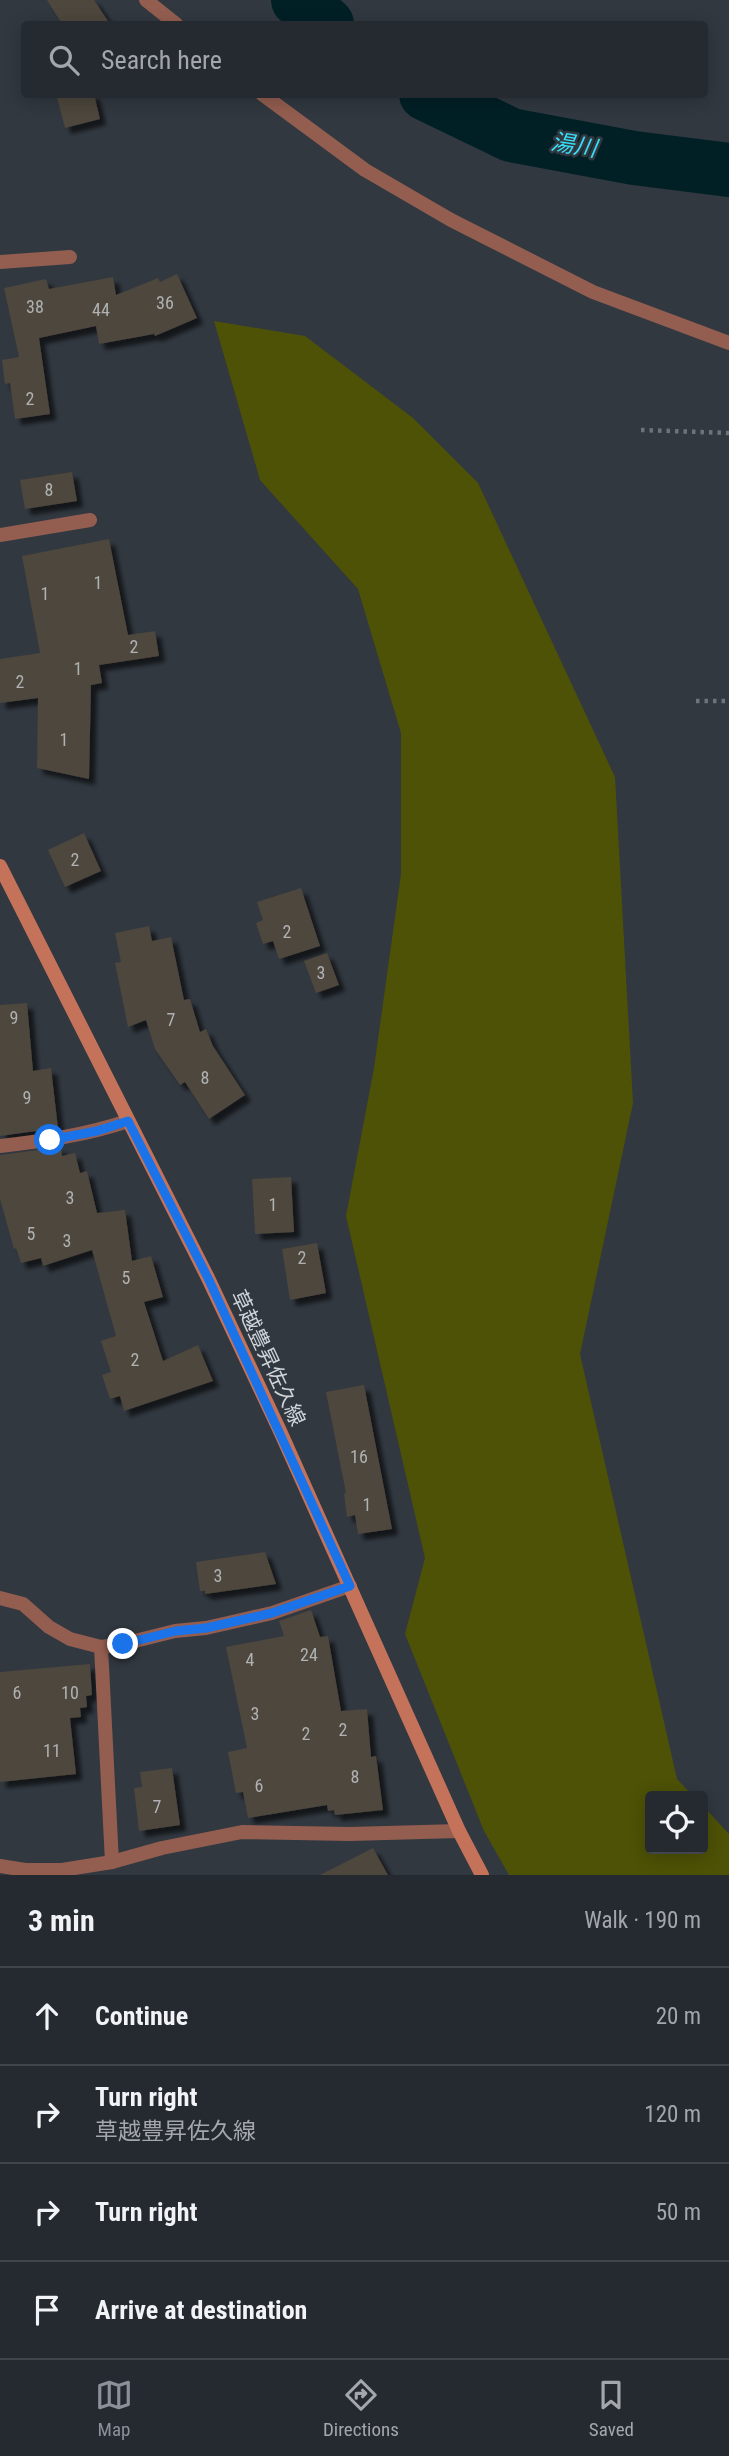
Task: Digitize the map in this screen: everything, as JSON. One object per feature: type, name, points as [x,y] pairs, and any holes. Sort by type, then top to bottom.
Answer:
[{"type":"main road","name":"草越豊昇佐久線","points":[[0,866],[208,1278],[482,1875]]},
{"type":"street","points":[[146,0],[172,21]]},
{"type":"street","points":[[267,98],[365,170],[451,220],[593,292],[729,343]]},
{"type":"street","points":[[0,262],[70,257]]},
{"type":"street","points":[[0,536],[90,520]]},
{"type":"street","points":[[0,1146],[97,1131],[128,1121]]},
{"type":"street","points":[[0,1598],[23,1604],[49,1627],[70,1639],[101,1647],[272,1613],[350,1586]]},
{"type":"street","points":[[101,1647],[111,1862]]},
{"type":"street","points":[[0,1866],[25,1872],[62,1870],[111,1862],[162,1848],[242,1832],[350,1835],[460,1831]]},
{"type":"path","points":[[641,430],[729,433]]},
{"type":"path","points":[[696,701],[729,701]]},
{"type":"shaded area","points":[[214,321],[305,336],[413,418],[478,483],[615,777],[633,1103],[580,1354],[677,1779],[688,1791],[645,1791],[645,1854],[708,1854],[708,1811],[729,1834],[729,1875],[509,1875],[484,1831],[405,1634],[425,1558],[346,1216],[374,1068],[401,874],[401,733],[358,589],[260,480]]},
{"type":"building","points":[[47,0],[94,0],[108,21],[60,21]]},
{"type":"building","points":[[57,98],[95,98],[100,119],[65,128]]},
{"type":"building","points":[[177,274],[197,318],[155,336],[154,334],[99,344],[96,326],[39,338],[50,414],[15,419],[10,383],[5,384],[2,360],[19,357],[4,288],[46,279],[49,289],[113,277],[116,295],[158,278],[160,282]]},
{"type":"building","points":[[72,472],[77,501],[25,509],[20,480]]},
{"type":"building","points":[[109,539],[128,635],[155,631],[159,656],[99,665],[102,683],[91,685],[89,779],[37,768],[38,698],[0,703],[0,659],[40,653],[22,556]]},
{"type":"building","points":[[84,833],[101,871],[65,887],[48,850]]},
{"type":"building","points":[[301,888],[320,946],[279,959],[273,941],[263,944],[256,923],[263,920],[257,902]]},
{"type":"building","points":[[149,926],[152,941],[171,937],[184,1000],[190,999],[200,1032],[206,1029],[213,1046],[245,1095],[209,1119],[185,1082],[180,1085],[155,1049],[146,1020],[128,1027],[115,963],[121,962],[115,933]]},
{"type":"building","points":[[327,953],[339,985],[316,993],[304,961]]},
{"type":"building","points":[[27,1003],[33,1071],[51,1068],[58,1128],[0,1136],[0,1005]]},
{"type":"building","points":[[61,1147],[62,1156],[75,1153],[80,1173],[87,1171],[97,1213],[125,1210],[132,1261],[151,1256],[163,1297],[144,1302],[163,1361],[198,1345],[213,1381],[124,1411],[120,1396],[110,1399],[102,1375],[111,1372],[101,1341],[116,1336],[92,1250],[43,1266],[41,1258],[21,1263],[16,1248],[14,1249],[0,1199],[0,1155]]},
{"type":"building","points":[[291,1177],[294,1232],[255,1234],[252,1179]]},
{"type":"building","points":[[317,1243],[326,1293],[290,1300],[282,1249]]},
{"type":"building","points":[[364,1385],[392,1529],[358,1534],[355,1515],[347,1517],[346,1493],[326,1392]]},
{"type":"building","points":[[265,1552],[276,1584],[205,1594],[205,1591],[200,1591],[196,1562]]},
{"type":"building","points":[[311,1610],[320,1637],[328,1636],[341,1711],[367,1709],[371,1757],[376,1756],[383,1810],[335,1815],[334,1810],[328,1811],[327,1805],[248,1818],[243,1792],[236,1793],[228,1752],[247,1748],[226,1647],[284,1636],[279,1621]]},
{"type":"building","points":[[90,1664],[92,1695],[86,1696],[87,1707],[80,1708],[81,1717],[70,1718],[76,1774],[0,1782],[0,1672]]},
{"type":"building","points":[[172,1768],[180,1825],[139,1831],[134,1788],[142,1787],[140,1772]]},
{"type":"building","points":[[373,1848],[388,1875],[320,1875]]},
{"type":"waterway","name":"湯川","points":[[298,0],[323,21]]},
{"type":"waterway","name":"湯川","points":[[434,98],[511,135],[634,158],[729,170]]},
{"type":"route","points":[[50,1140],[97,1131],[128,1121],[208,1278],[350,1586],[272,1613],[123,1644]]}]
